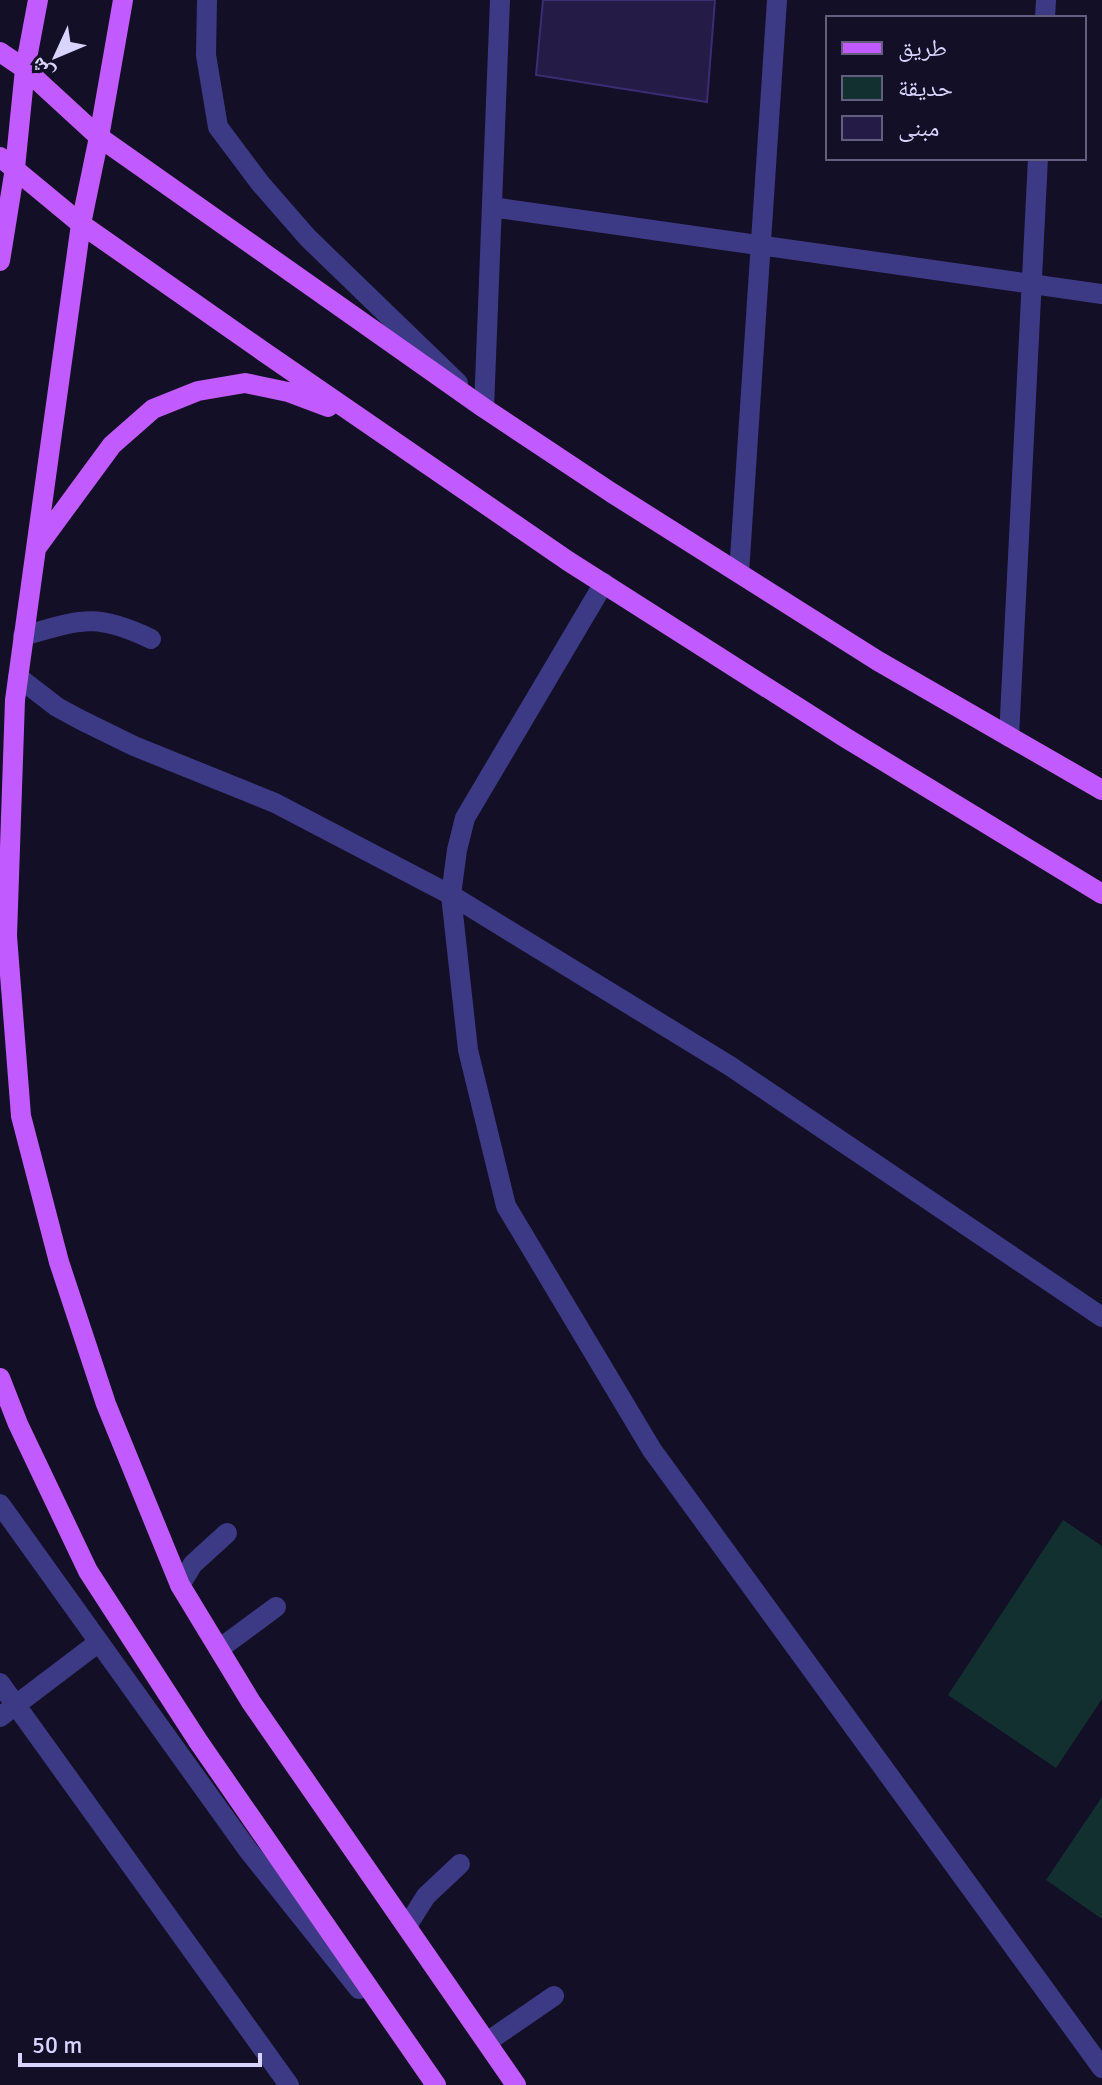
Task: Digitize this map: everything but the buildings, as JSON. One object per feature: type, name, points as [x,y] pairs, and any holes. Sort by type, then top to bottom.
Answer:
[{"type":"main road","points":[[0,261],[8,163],[38,0]]},
{"type":"main road","points":[[123,0],[81,224],[15,700],[7,936],[21,1116],[59,1262],[106,1404],[180,1585],[251,1702],[516,2085]]},
{"type":"main road","points":[[0,52],[25,69],[99,137],[484,408],[878,661],[1102,790]]},
{"type":"main road","points":[[8,163],[81,224],[555,552],[846,738],[1102,894]]},
{"type":"main road","points":[[35,550],[112,445],[153,409],[198,391],[245,383],[288,392],[360,418]]},
{"type":"main road","points":[[0,1378],[18,1424],[88,1571],[198,1741],[436,2085]]},
{"type":"street","points":[[207,0],[206,55],[218,127],[260,183],[308,238],[484,408]]},
{"type":"street","points":[[484,408],[500,0]]},
{"type":"street","points":[[739,573],[777,0]]},
{"type":"street","points":[[1009,737],[1038,160]]},
{"type":"street","points":[[492,207],[1102,294]]},
{"type":"street","points":[[604,583],[465,818],[457,850],[451,895],[468,1050],[506,1206],[652,1450],[1102,2068]]},
{"type":"street","points":[[23,636],[77,621],[101,620],[127,627],[151,639]]},
{"type":"street","points":[[18,677],[57,707],[134,746],[275,803],[451,895],[730,1066],[1102,1317]]},
{"type":"street","points":[[0,1504],[248,1850],[436,2085]]},
{"type":"street","points":[[180,1585],[193,1564],[227,1533]]},
{"type":"street","points":[[219,1649],[276,1607]]},
{"type":"street","points":[[8,1711],[99,1642]]},
{"type":"street","points":[[0,1683],[8,1711],[289,2085]]},
{"type":"street","points":[[407,1926],[426,1896],[460,1864]]},
{"type":"street","points":[[487,2042],[554,1996]]},
{"type":"green space","points":[[1063,1520],[1102,1546],[1102,1699],[1056,1768],[948,1695]]},
{"type":"green space","points":[[1102,1797],[1102,1919],[1046,1880]]}]
